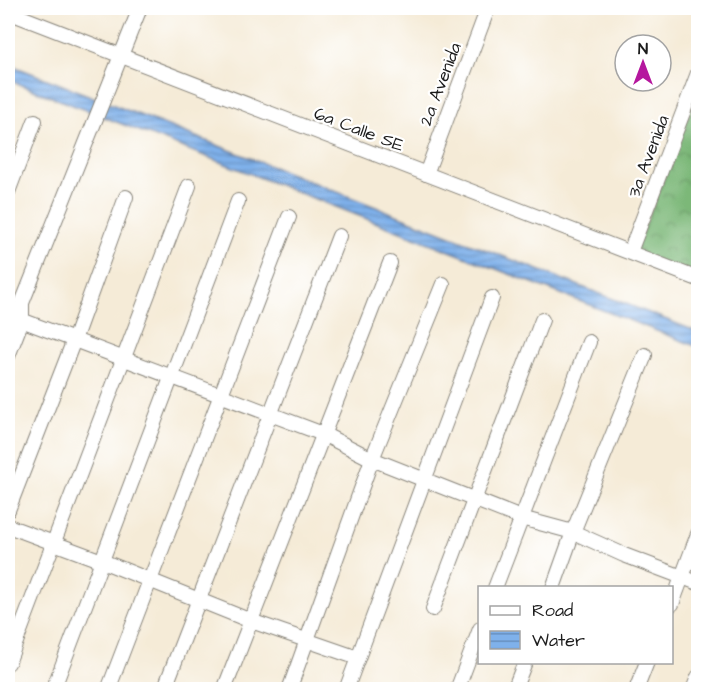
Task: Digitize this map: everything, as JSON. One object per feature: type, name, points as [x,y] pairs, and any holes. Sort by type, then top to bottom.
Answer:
[{"type":"street","points":[[8,356],[22,320],[22,303],[140,8]]},
{"type":"street","name":"2a Avenida","points":[[426,174],[488,8]]},
{"type":"street","name":"6a Calle SE","points":[[8,12],[699,279]]},
{"type":"street","name":"3a Avenida","points":[[630,252],[699,73]]},
{"type":"street","points":[[8,192],[35,121]]},
{"type":"street","points":[[8,663],[189,186]]},
{"type":"street","points":[[8,510],[74,340],[126,196]]},
{"type":"street","points":[[53,690],[238,201]]},
{"type":"street","points":[[108,690],[289,217]]},
{"type":"street","points":[[164,690],[339,236]]},
{"type":"street","points":[[224,690],[390,263]]},
{"type":"street","points":[[288,690],[372,459],[444,284]]},
{"type":"street","points":[[346,690],[492,298]]},
{"type":"street","points":[[22,303],[8,314],[323,434],[372,459],[474,500],[521,518],[573,532],[624,555],[699,583]]},
{"type":"street","points":[[433,609],[542,320]]},
{"type":"street","points":[[496,586],[589,342]]},
{"type":"street","points":[[554,586],[573,532],[645,356]]},
{"type":"street","points":[[8,526],[251,621],[358,658]]},
{"type":"street","points":[[673,601],[699,534]]},
{"type":"street","points":[[457,690],[478,634]]},
{"type":"street","points":[[514,690],[525,664]]},
{"type":"street","points":[[636,690],[647,664]]},
{"type":"street","points":[[693,690],[699,676]]},
{"type":"green space","points":[[696,96],[698,97],[698,279],[634,254]]},
{"type":"water","points":[[8,64],[698,332],[698,347],[8,80]]}]
